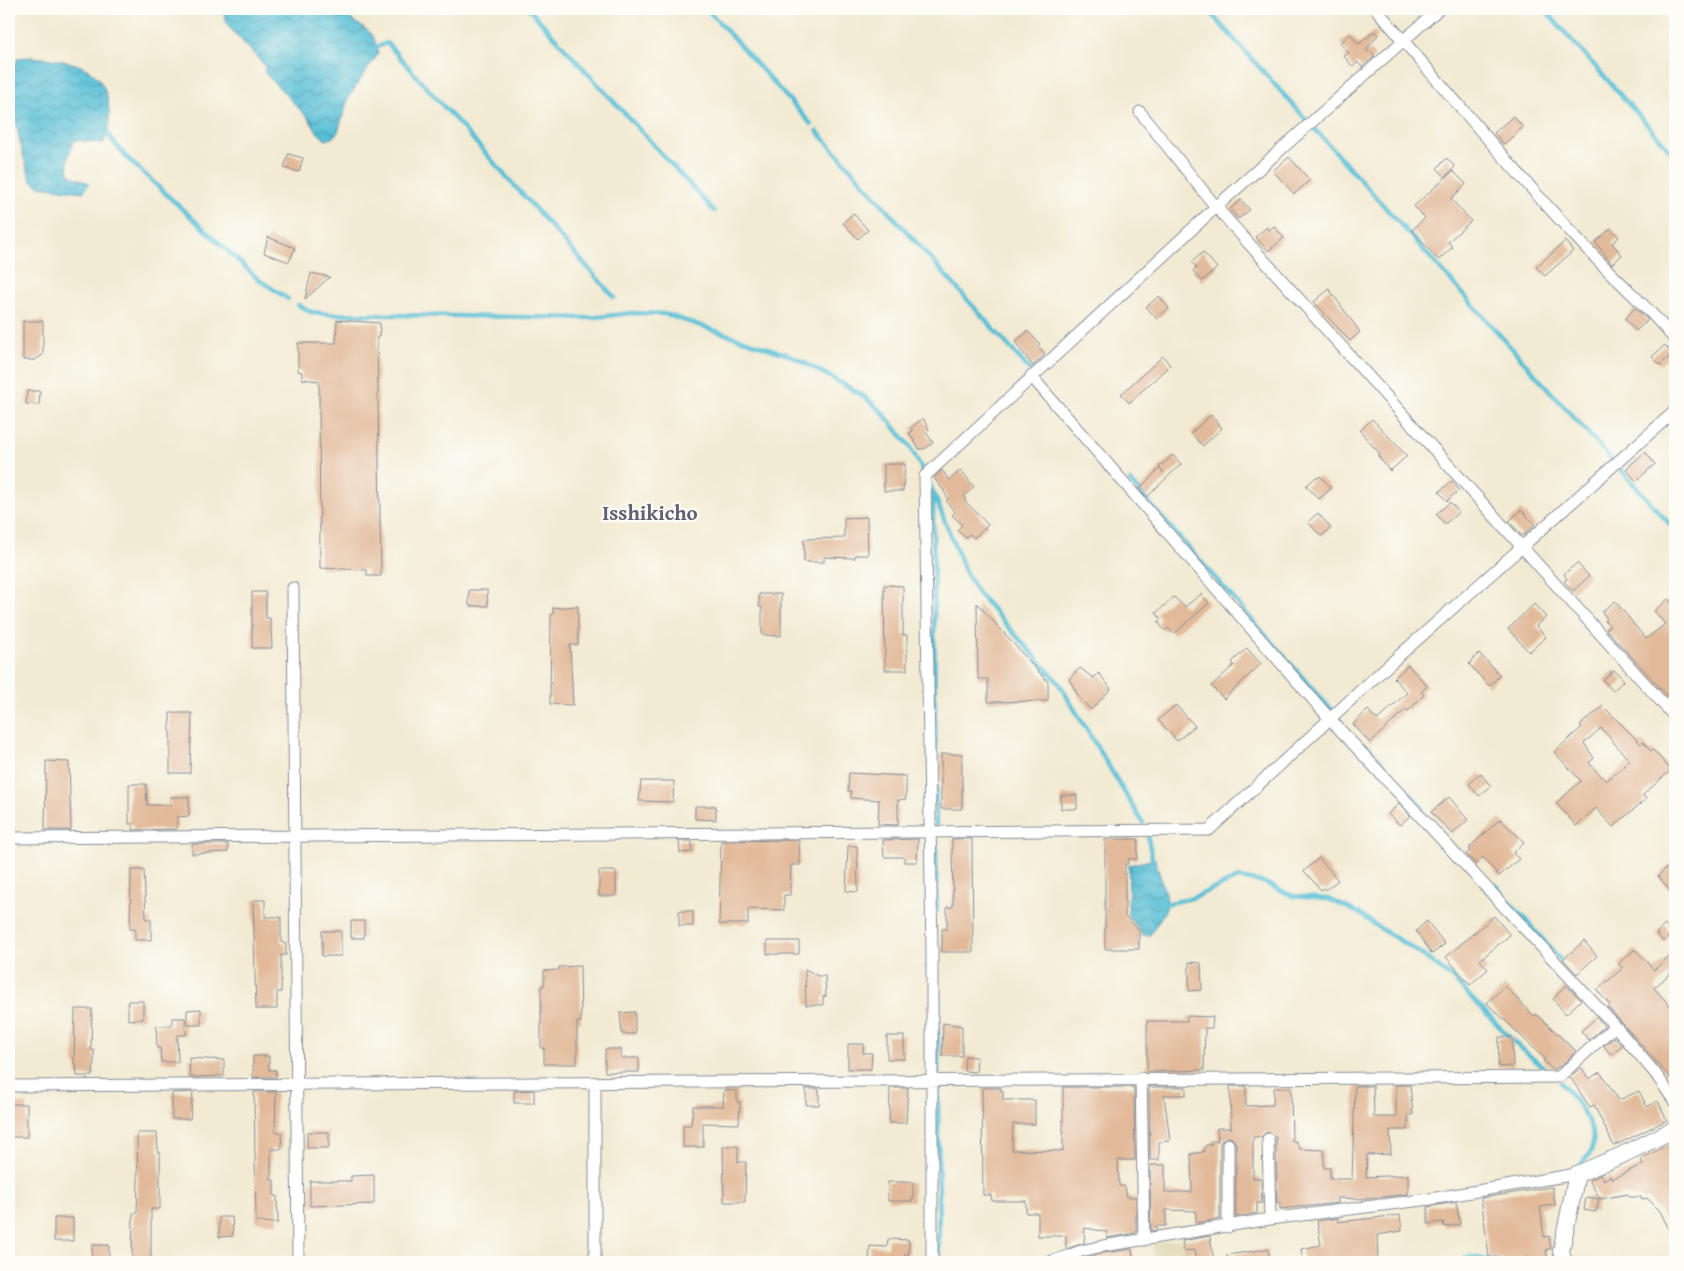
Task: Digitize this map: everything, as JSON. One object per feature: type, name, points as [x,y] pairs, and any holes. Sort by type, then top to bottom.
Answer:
[{"type":"main road","points":[[1564,1262],[1561,1251],[1577,1174],[1620,1156],[1675,1129]]},
{"type":"street","points":[[1376,9],[1484,135],[1584,246],[1656,316],[1675,340]]},
{"type":"street","points":[[932,1262],[930,832],[925,476],[1216,207],[1439,9]]},
{"type":"street","points":[[1140,112],[1216,207],[1675,717]]},
{"type":"street","points":[[1031,376],[1330,718],[1615,1026],[1655,1072],[1675,1102]]},
{"type":"street","points":[[9,838],[1209,830],[1330,718],[1675,411]]},
{"type":"street","points":[[293,588],[298,1262]]},
{"type":"street","points":[[9,1086],[1559,1077],[1615,1026]]},
{"type":"street","points":[[1142,1078],[1144,1240]]},
{"type":"street","points":[[595,1084],[595,1262]]},
{"type":"street","points":[[1268,1139],[1270,1220]]},
{"type":"street","points":[[1228,1144],[1228,1227]]},
{"type":"street","points":[[1055,1261],[1103,1246],[1430,1198],[1577,1174]]},
{"type":"shaded area","points":[[1191,1238],[1195,1262],[1155,1262],[1152,1243]]},
{"type":"green space","points":[[1186,1252],[1188,1262],[1163,1262],[1162,1256]]},
{"type":"water","points":[[222,9],[341,9],[353,21],[369,31],[376,44],[378,54],[348,98],[338,132],[332,138],[325,140],[317,132],[309,119],[265,73],[265,66],[228,26]]},
{"type":"water","points":[[32,57],[60,60],[84,67],[101,82],[106,94],[109,123],[107,135],[103,143],[75,140],[68,157],[70,175],[89,183],[83,192],[39,186],[31,180],[19,136],[13,101],[13,85],[14,70],[18,58]]},
{"type":"water","points":[[1155,859],[1167,900],[1166,909],[1150,935],[1143,935],[1128,916],[1129,865]]},
{"type":"building","points":[[1374,31],[1378,35],[1366,50],[1368,52],[1370,50],[1375,56],[1362,67],[1357,62],[1353,67],[1344,56],[1349,53],[1340,43],[1350,34],[1359,44]]},
{"type":"building","points":[[1513,116],[1523,127],[1504,144],[1494,133]]},
{"type":"building","points":[[288,154],[303,158],[299,172],[284,168]]},
{"type":"building","points":[[1289,157],[1310,180],[1294,194],[1273,171]]},
{"type":"building","points":[[1447,158],[1455,167],[1445,177],[1437,168]]},
{"type":"building","points":[[1453,171],[1466,184],[1451,199],[1471,221],[1448,242],[1453,247],[1438,260],[1412,230],[1425,218],[1414,206]]},
{"type":"building","points":[[1241,200],[1250,210],[1238,219],[1230,209]]},
{"type":"building","points":[[853,213],[868,230],[858,239],[843,223]]},
{"type":"building","points":[[1274,226],[1284,238],[1268,251],[1255,237],[1267,227],[1269,230]]},
{"type":"building","points":[[1611,228],[1619,237],[1612,243],[1622,255],[1612,264],[1595,242]]},
{"type":"building","points":[[268,237],[295,248],[289,262],[264,253]]},
{"type":"building","points":[[1565,241],[1573,251],[1545,276],[1536,267]]},
{"type":"building","points":[[1203,252],[1217,268],[1202,281],[1193,271],[1197,268],[1192,262]]},
{"type":"building","points":[[311,273],[330,277],[305,299]]},
{"type":"building","points":[[1329,289],[1360,332],[1350,341],[1314,302]]},
{"type":"building","points":[[1159,296],[1169,308],[1157,319],[1146,307]]},
{"type":"building","points":[[1635,308],[1648,320],[1636,331],[1625,319]]},
{"type":"building","points":[[337,320],[380,323],[379,337],[377,337],[381,576],[367,576],[367,570],[320,568],[319,381],[302,379],[302,372],[298,371],[298,343],[336,343]]},
{"type":"building","points":[[23,321],[43,321],[43,355],[35,360],[23,360]]},
{"type":"building","points":[[1028,331],[1040,344],[1038,346],[1045,354],[1033,366],[1015,342]]},
{"type":"building","points":[[1665,345],[1672,354],[1660,365],[1652,357]]},
{"type":"building","points":[[1163,356],[1170,365],[1129,403],[1121,394]]},
{"type":"building","points":[[27,391],[40,391],[39,405],[26,404]]},
{"type":"building","points":[[1211,415],[1222,428],[1203,446],[1191,433]]},
{"type":"building","points":[[923,418],[929,429],[926,432],[933,443],[924,449],[919,449],[909,433],[913,431],[911,428]]},
{"type":"building","points":[[1372,419],[1407,456],[1390,471],[1378,456],[1380,454],[1360,431]]},
{"type":"building","points":[[1645,452],[1655,464],[1636,481],[1626,469]]},
{"type":"building","points":[[1173,455],[1181,464],[1147,497],[1139,489]]},
{"type":"building","points":[[884,464],[905,464],[903,491],[884,491]]},
{"type":"building","points":[[942,470],[949,480],[961,470],[974,487],[964,496],[966,499],[964,500],[988,525],[974,538],[969,534],[965,538],[957,530],[962,525],[952,515],[955,512],[946,501],[948,499],[944,491],[934,478]]},
{"type":"building","points":[[1320,476],[1331,488],[1319,499],[1306,486],[1316,477]]},
{"type":"building","points":[[1452,481],[1459,490],[1447,501],[1439,492]]},
{"type":"building","points":[[1450,502],[1459,512],[1445,524],[1436,514]]},
{"type":"building","points":[[1521,510],[1535,525],[1522,536],[1509,521]]},
{"type":"building","points":[[1318,513],[1331,528],[1321,536],[1308,522]]},
{"type":"building","points":[[867,517],[868,555],[855,555],[855,558],[824,557],[824,562],[804,562],[804,539],[844,538],[844,518]]},
{"type":"building","points":[[1577,563],[1589,576],[1573,591],[1564,581],[1567,579],[1564,574]]},
{"type":"building","points":[[884,585],[903,586],[903,635],[907,635],[907,670],[885,670]]},
{"type":"building","points":[[469,590],[487,590],[488,606],[469,606]]},
{"type":"building","points":[[252,592],[266,592],[266,618],[270,618],[272,648],[252,648]]},
{"type":"building","points":[[759,594],[781,594],[781,636],[762,635],[762,607],[759,607]]},
{"type":"building","points":[[1201,594],[1209,603],[1174,634],[1168,628],[1165,631],[1158,622],[1161,619],[1156,613],[1174,597],[1185,607]]},
{"type":"building","points":[[1668,599],[1675,607],[1675,704],[1606,629],[1610,626],[1605,621],[1607,619],[1602,612],[1615,601],[1646,639],[1665,624],[1654,611]]},
{"type":"building","points":[[977,603],[1048,682],[1048,701],[988,702],[988,679],[978,679]]},
{"type":"building","points":[[1534,604],[1546,617],[1536,626],[1546,637],[1529,652],[1508,629]]},
{"type":"building","points":[[578,606],[578,645],[570,645],[573,705],[550,704],[551,614],[553,614],[553,608]]},
{"type":"building","points":[[1247,648],[1261,664],[1224,699],[1211,686],[1234,665],[1232,662]]},
{"type":"building","points":[[1479,653],[1500,675],[1489,686],[1469,664]]},
{"type":"building","points":[[1408,665],[1427,686],[1421,692],[1424,695],[1370,743],[1353,724],[1368,710],[1377,720],[1407,693],[1394,678]]},
{"type":"building","points":[[1080,668],[1093,678],[1099,673],[1111,689],[1091,710],[1079,697],[1069,679]]},
{"type":"building","points":[[1614,670],[1624,680],[1613,691],[1603,680]]},
{"type":"building","points":[[1176,705],[1195,726],[1177,741],[1158,720]]},
{"type":"building","points":[[1603,706],[1641,744],[1643,742],[1651,751],[1653,750],[1671,770],[1643,795],[1646,799],[1613,827],[1596,808],[1576,826],[1556,803],[1581,781],[1554,752],[1582,727],[1580,725]],"holes":[[[1601,728],[1630,761],[1606,781],[1589,763],[1594,758],[1584,743]]]},
{"type":"building","points":[[170,713],[192,713],[190,773],[170,773]]},
{"type":"building","points":[[941,754],[962,754],[962,809],[941,809]]},
{"type":"building","points":[[46,761],[69,762],[71,830],[45,830]]},
{"type":"building","points":[[849,773],[906,776],[906,799],[898,800],[898,825],[878,824],[879,800],[851,798],[851,791],[848,791]]},
{"type":"building","points":[[1480,773],[1491,786],[1479,796],[1469,784]]},
{"type":"building","points":[[641,781],[674,781],[673,802],[639,801]]},
{"type":"building","points":[[129,784],[146,784],[147,805],[170,805],[170,797],[189,797],[189,816],[177,817],[177,829],[133,830],[133,824],[129,824]]},
{"type":"building","points":[[1061,795],[1077,795],[1077,809],[1061,809]]},
{"type":"building","points":[[1449,797],[1468,820],[1452,834],[1431,812]]},
{"type":"building","points":[[1399,804],[1410,816],[1400,825],[1388,814]]},
{"type":"building","points":[[695,806],[716,806],[716,820],[695,819]]},
{"type":"building","points":[[1500,819],[1524,842],[1513,853],[1519,859],[1499,876],[1483,857],[1476,864],[1466,854],[1471,850],[1469,848]]},
{"type":"building","points":[[918,839],[917,862],[904,862],[904,857],[884,857],[883,840]]},
{"type":"building","points":[[952,839],[972,839],[973,952],[942,952],[942,929],[947,929],[947,907],[953,907]]},
{"type":"building","points":[[1105,839],[1138,839],[1137,859],[1128,859],[1128,864],[1125,864],[1125,916],[1139,930],[1139,949],[1105,949]]},
{"type":"building","points":[[799,840],[800,865],[791,865],[790,895],[784,895],[784,910],[748,909],[748,924],[719,924],[721,841]]},
{"type":"building","points":[[679,841],[692,841],[692,852],[680,853]]},
{"type":"building","points":[[192,844],[228,844],[228,852],[192,854]]},
{"type":"building","points":[[848,846],[857,846],[858,892],[846,891]]},
{"type":"building","points":[[1319,858],[1338,880],[1326,890],[1324,888],[1321,890],[1304,871]]},
{"type":"building","points":[[1669,865],[1675,871],[1675,897],[1658,876]]},
{"type":"building","points":[[131,870],[144,870],[146,919],[151,919],[151,940],[135,940],[135,929],[130,929]]},
{"type":"building","points":[[599,871],[616,871],[616,896],[599,896]]},
{"type":"building","points":[[253,900],[265,900],[265,917],[281,917],[281,942],[286,944],[286,955],[281,955],[281,992],[277,992],[277,1009],[256,1009]]},
{"type":"building","points":[[679,911],[693,911],[693,926],[679,926]]},
{"type":"building","points":[[1494,916],[1510,935],[1480,960],[1488,969],[1470,985],[1446,957]]},
{"type":"building","points":[[351,921],[364,921],[364,938],[351,938]]},
{"type":"building","points":[[1427,921],[1445,944],[1432,954],[1416,931]]},
{"type":"building","points":[[1665,925],[1672,934],[1663,942],[1656,933]]},
{"type":"building","points":[[322,931],[341,931],[341,956],[322,956]]},
{"type":"building","points":[[767,941],[799,941],[799,954],[767,954]]},
{"type":"building","points":[[1584,941],[1597,956],[1577,974],[1563,959]]},
{"type":"building","points":[[1634,950],[1654,970],[1675,951],[1675,969],[1654,988],[1675,1011],[1675,1083],[1608,1007],[1610,1005],[1597,990],[1623,968],[1618,964]]},
{"type":"building","points":[[1189,962],[1201,963],[1202,990],[1189,991]]},
{"type":"building","points":[[580,966],[581,1022],[577,1022],[577,1064],[544,1064],[544,1048],[541,1048],[541,986],[544,986],[544,971],[559,970],[559,967]]},
{"type":"building","points":[[805,969],[818,976],[825,976],[826,996],[823,997],[823,1005],[806,1005]]},
{"type":"building","points":[[1566,985],[1581,1000],[1566,1014],[1553,999]]},
{"type":"building","points":[[1505,986],[1534,1016],[1536,1014],[1576,1051],[1562,1065],[1553,1070],[1543,1060],[1545,1059],[1487,1003]]},
{"type":"building","points":[[128,1001],[143,1001],[143,1019],[128,1020]]},
{"type":"building","points":[[75,1009],[92,1009],[91,1050],[94,1050],[94,1067],[92,1076],[77,1076],[76,1064],[74,1064]]},
{"type":"building","points":[[201,1009],[201,1025],[187,1025],[187,1010]]},
{"type":"building","points":[[635,1012],[635,1034],[622,1034],[620,1013]]},
{"type":"building","points":[[1187,1016],[1213,1017],[1212,1028],[1205,1028],[1204,1070],[1147,1072],[1147,1021],[1187,1021]]},
{"type":"building","points":[[1597,1017],[1604,1026],[1589,1040],[1581,1031]]},
{"type":"building","points":[[172,1018],[185,1018],[186,1035],[177,1035],[178,1062],[161,1062],[160,1048],[157,1048],[156,1026],[172,1025]]},
{"type":"building","points":[[943,1023],[962,1026],[962,1056],[942,1056]]},
{"type":"building","points":[[887,1036],[904,1036],[904,1059],[887,1059]]},
{"type":"building","points":[[1499,1037],[1512,1037],[1513,1066],[1498,1067]]},
{"type":"building","points":[[1614,1037],[1622,1046],[1611,1055],[1604,1046]]},
{"type":"building","points":[[848,1044],[864,1044],[863,1053],[872,1053],[871,1069],[848,1069]]},
{"type":"building","points":[[605,1049],[621,1049],[621,1058],[639,1058],[639,1072],[605,1072]]},
{"type":"building","points":[[253,1056],[269,1056],[269,1070],[276,1070],[276,1077],[253,1077]]},
{"type":"building","points":[[965,1056],[977,1057],[976,1072],[964,1071]]},
{"type":"building","points":[[189,1058],[224,1060],[224,1076],[190,1077]]},
{"type":"building","points":[[1581,1067],[1589,1079],[1600,1072],[1619,1100],[1639,1091],[1647,1107],[1658,1101],[1667,1120],[1614,1146],[1594,1105],[1590,1107],[1570,1077]]},
{"type":"building","points":[[1396,1085],[1410,1085],[1413,1115],[1408,1115],[1408,1130],[1390,1130],[1391,1154],[1367,1155],[1366,1177],[1408,1175],[1408,1194],[1366,1199],[1338,1198],[1338,1203],[1280,1209],[1280,1203],[1277,1203],[1276,1137],[1267,1132],[1261,1137],[1253,1137],[1253,1178],[1261,1178],[1262,1203],[1257,1203],[1257,1213],[1236,1217],[1236,1144],[1232,1138],[1228,1137],[1222,1140],[1220,1144],[1220,1219],[1196,1223],[1196,1211],[1166,1210],[1166,1226],[1156,1226],[1157,1230],[1151,1231],[1150,1165],[1165,1165],[1165,1192],[1192,1192],[1191,1154],[1203,1152],[1206,1145],[1211,1145],[1211,1141],[1218,1141],[1217,1128],[1231,1128],[1230,1086],[1246,1086],[1246,1106],[1273,1105],[1274,1088],[1291,1088],[1292,1141],[1296,1141],[1300,1149],[1324,1150],[1324,1168],[1330,1168],[1330,1179],[1352,1179],[1355,1086],[1373,1086],[1374,1117],[1396,1117]]},
{"type":"building","points":[[1063,1087],[1134,1087],[1135,1160],[1118,1160],[1119,1186],[1125,1186],[1127,1197],[1136,1197],[1136,1233],[1107,1238],[1107,1232],[1085,1228],[1084,1243],[1066,1249],[1066,1236],[1038,1236],[1038,1213],[1026,1213],[1026,1201],[992,1201],[991,1195],[983,1195],[982,1088],[1001,1088],[1003,1100],[1035,1100],[1035,1124],[1013,1124],[1012,1150],[1063,1151]]},
{"type":"building","points":[[1149,1087],[1186,1087],[1186,1095],[1164,1095],[1170,1141],[1159,1142],[1159,1160],[1150,1160]]},
{"type":"building","points":[[890,1088],[908,1088],[906,1123],[889,1123]]},
{"type":"building","points":[[806,1089],[819,1089],[819,1105],[806,1105]]},
{"type":"building","points":[[534,1090],[534,1103],[514,1103],[514,1091]]},
{"type":"building","points":[[724,1090],[737,1091],[737,1102],[740,1102],[739,1124],[703,1123],[703,1147],[683,1147],[683,1125],[691,1125],[693,1106],[723,1106]]},
{"type":"building","points":[[193,1092],[190,1119],[172,1119],[172,1093]]},
{"type":"building","points":[[254,1092],[276,1092],[275,1132],[281,1132],[282,1149],[271,1149],[271,1180],[274,1180],[274,1196],[277,1196],[278,1223],[256,1222]]},
{"type":"building","points":[[9,1104],[27,1104],[27,1137],[9,1137]]},
{"type":"building","points":[[307,1132],[329,1132],[329,1148],[307,1148]]},
{"type":"building","points":[[137,1133],[157,1133],[158,1152],[160,1152],[160,1209],[151,1209],[151,1262],[133,1262],[132,1254],[133,1213],[137,1213]]},
{"type":"building","points":[[1675,1141],[1675,1242],[1660,1211],[1647,1198],[1642,1200],[1641,1197],[1629,1197],[1628,1194],[1600,1199],[1589,1180],[1601,1175],[1604,1180],[1610,1176],[1612,1179],[1643,1164],[1641,1159]]},
{"type":"building","points":[[723,1146],[738,1146],[738,1162],[746,1162],[745,1202],[724,1202]]},
{"type":"building","points":[[374,1175],[374,1204],[310,1206],[310,1181],[351,1181],[351,1176]]},
{"type":"building","points":[[888,1182],[913,1182],[913,1201],[888,1201]]},
{"type":"building","points":[[1552,1187],[1555,1205],[1540,1207],[1544,1237],[1549,1236],[1551,1249],[1546,1249],[1548,1262],[1532,1262],[1531,1257],[1510,1260],[1489,1257],[1481,1198]]},
{"type":"building","points":[[1586,1197],[1599,1199],[1596,1212],[1584,1210]]},
{"type":"building","points":[[1456,1202],[1460,1224],[1444,1227],[1443,1222],[1428,1224],[1428,1207]]},
{"type":"building","points":[[1400,1215],[1402,1231],[1377,1235],[1378,1260],[1303,1262],[1301,1249],[1321,1245],[1317,1221],[1338,1218],[1338,1222]]},
{"type":"building","points":[[219,1217],[232,1217],[233,1236],[219,1237]]},
{"type":"building","points":[[54,1218],[73,1218],[73,1241],[54,1241]]},
{"type":"building","points":[[1210,1236],[1214,1262],[1196,1262],[1194,1250],[1184,1251],[1182,1241]]},
{"type":"building","points":[[888,1239],[909,1240],[909,1254],[905,1254],[904,1262],[869,1262],[870,1246],[887,1247]]},
{"type":"building","points":[[92,1245],[109,1245],[109,1262],[92,1262]]},
{"type":"building","points":[[1132,1249],[1134,1262],[1072,1262],[1104,1253]]},
{"type":"building","points":[[1268,1249],[1270,1262],[1227,1262],[1227,1255]]},
{"type":"waterway","points":[[529,9],[714,211]]},
{"type":"waterway","points":[[707,9],[811,124]]},
{"type":"waterway","points":[[1207,9],[1675,530]]},
{"type":"waterway","points":[[1544,9],[1675,156]]},
{"type":"waterway","points":[[377,47],[387,43],[614,297]]},
{"type":"waterway","points":[[9,89],[18,89]]},
{"type":"waterway","points":[[104,130],[125,156],[258,279],[288,299]]},
{"type":"waterway","points":[[817,131],[1030,370]]},
{"type":"waterway","points":[[298,305],[311,312],[328,314],[588,318],[632,313],[665,314],[792,356],[865,397],[882,412],[909,445],[922,469]]},
{"type":"waterway","points":[[1130,481],[1334,713]]},
{"type":"waterway","points":[[929,482],[965,571],[977,592],[1058,682],[1143,823]]},
{"type":"waterway","points":[[933,496],[936,825]]},
{"type":"waterway","points":[[1368,747],[1422,807]]},
{"type":"waterway","points":[[1148,838],[1153,863]]},
{"type":"waterway","points":[[936,842],[937,912]]},
{"type":"waterway","points":[[1161,905],[1192,898],[1238,878],[1263,882],[1293,896],[1328,899],[1359,913],[1414,949],[1450,976],[1520,1048],[1547,1070]]},
{"type":"waterway","points":[[1494,884],[1560,959]]},
{"type":"waterway","points":[[938,987],[938,1073]]},
{"type":"waterway","points":[[1561,1083],[1572,1095],[1588,1120],[1593,1137],[1590,1154],[1580,1166]]},
{"type":"waterway","points":[[938,1088],[939,1262]]},
{"type":"waterway","points":[[1037,1262],[1050,1256]]},
{"type":"waterway","points":[[1462,1262],[1465,1258],[1471,1257],[1499,1262]]},
{"type":"district","name":"Isshikicho","points":[[650,513]]}]
